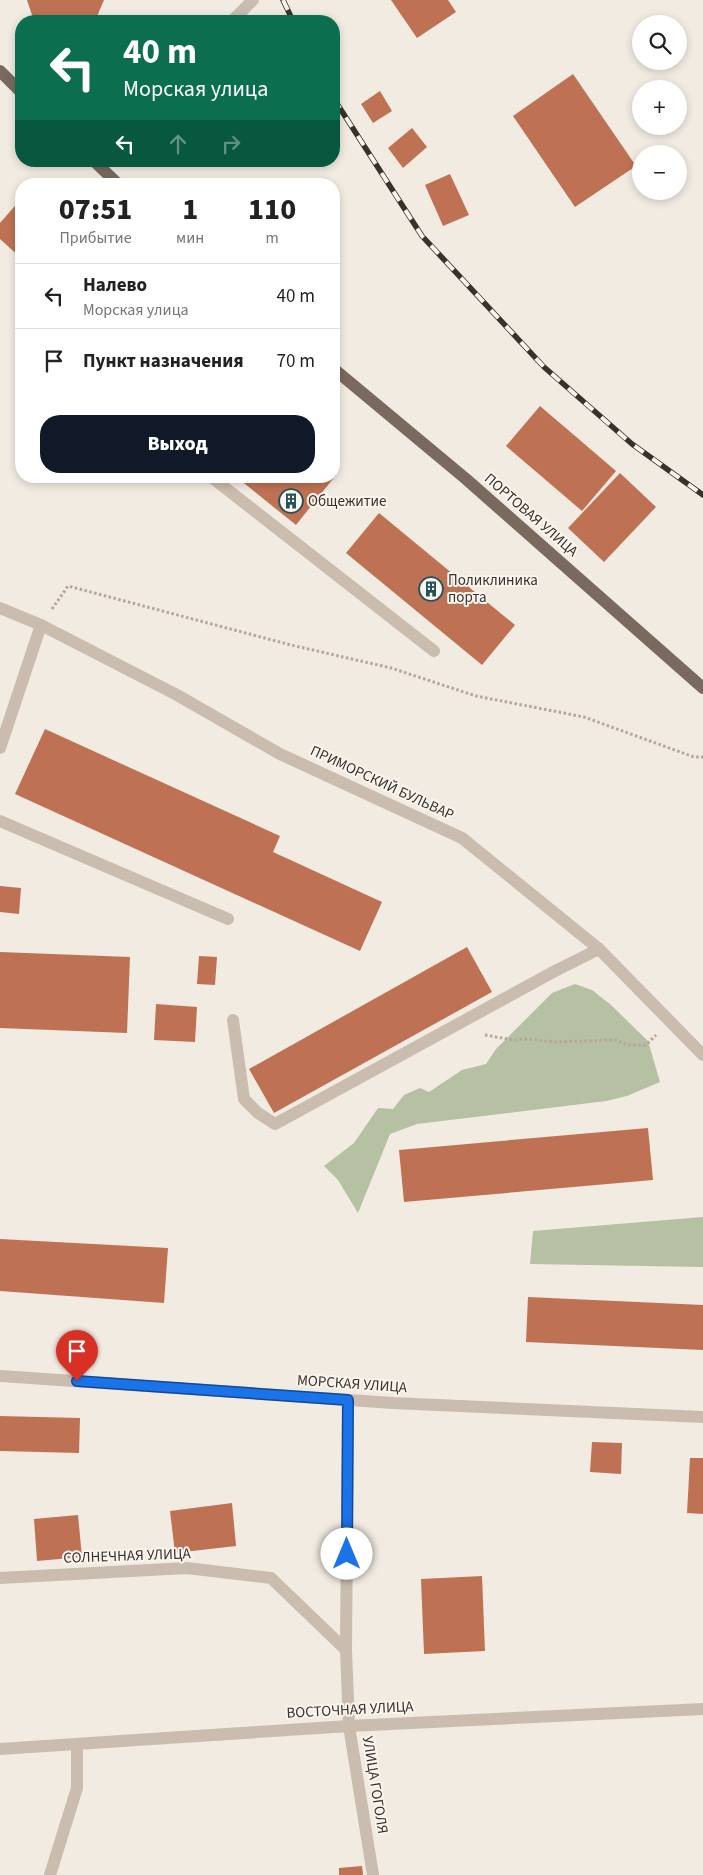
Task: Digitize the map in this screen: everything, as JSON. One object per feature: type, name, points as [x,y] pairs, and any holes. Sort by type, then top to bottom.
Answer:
[{"type":"main road","points":[[0,71],[15,86]]},
{"type":"main road","points":[[100,167],[112,178]]},
{"type":"main road","name":"ПОРТОВАЯ УЛИЦА","points":[[340,374],[466,479],[703,688]]},
{"type":"street","points":[[238,15],[253,0]]},
{"type":"street","points":[[219,483],[434,651]]},
{"type":"street","name":"ПРИМОРСКИЙ БУЛЬВАР","points":[[0,608],[41,626],[177,695],[280,754],[462,838],[599,949],[703,1055]]},
{"type":"street","points":[[0,748],[41,626]]},
{"type":"street","points":[[0,821],[228,919]]},
{"type":"street","points":[[233,1020],[244,1099],[258,1113],[276,1124],[494,1004],[599,949]]},
{"type":"street","name":"МОРСКАЯ УЛИЦА","points":[[0,1376],[348,1400],[703,1417]]},
{"type":"street","name":"УЛИЦА ГОГОЛЯ","points":[[348,1400],[346,1650],[350,1726],[373,1875]]},
{"type":"street","name":"СОЛНЕЧНАЯ УЛИЦА","points":[[0,1578],[187,1568],[271,1578],[346,1650]]},
{"type":"street","name":"ВОСТОЧНАЯ УЛИЦА","points":[[0,1750],[350,1726],[703,1709]]},
{"type":"street","points":[[50,1875],[77,1788],[77,1744]]},
{"type":"path","points":[[41,626],[68,586],[291,645],[391,668],[476,696],[584,717],[694,757],[703,757]]},
{"type":"path","points":[[485,1036],[513,1040],[527,1039],[554,1042],[616,1040],[627,1046],[646,1044],[671,1022]]},
{"type":"green space","points":[[575,984],[592,990],[611,1005],[648,1041],[660,1082],[627,1096],[606,1101],[417,1124],[390,1134],[358,1213],[338,1180],[324,1166],[354,1143],[378,1108],[393,1109],[404,1095],[420,1088],[429,1092],[462,1070],[486,1064],[496,1049],[552,993]]},
{"type":"green space","points":[[703,1217],[703,1267],[530,1264],[533,1231]]},
{"type":"building","points":[[27,0],[104,0],[98,15],[32,15]]},
{"type":"building","points":[[391,0],[448,0],[456,12],[417,38]]},
{"type":"building","points":[[573,74],[632,160],[632,169],[575,207],[513,116]]},
{"type":"building","points":[[380,91],[392,111],[373,123],[361,104]]},
{"type":"building","points":[[412,128],[427,147],[403,168],[388,148]]},
{"type":"building","points":[[450,174],[469,215],[443,226],[425,185]]},
{"type":"building","points":[[15,206],[15,253],[0,239],[0,223]]},
{"type":"building","points":[[540,406],[616,471],[582,511],[506,446]]},
{"type":"building","points":[[620,473],[656,507],[604,562],[568,528]]},
{"type":"building","name":"Общежитие","points":[[244,483],[330,483],[296,525]]},
{"type":"building","name":"Поликлиника порта","points":[[379,513],[515,625],[482,665],[346,553]]},
{"type":"building","points":[[45,729],[280,836],[273,852],[382,902],[360,951],[15,794]]},
{"type":"building","points":[[0,886],[21,888],[19,914],[0,912]]},
{"type":"building","points":[[467,947],[492,992],[274,1113],[249,1069]]},
{"type":"building","points":[[0,952],[130,957],[127,1033],[0,1028]]},
{"type":"building","points":[[199,956],[217,957],[215,985],[197,984]]},
{"type":"building","points":[[156,1004],[197,1007],[195,1042],[154,1040]]},
{"type":"building","points":[[648,1128],[653,1180],[404,1202],[399,1150]]},
{"type":"building","points":[[0,1239],[168,1248],[164,1303],[0,1291]]},
{"type":"building","points":[[528,1297],[703,1305],[703,1350],[526,1342]]},
{"type":"building","points":[[0,1416],[80,1418],[79,1453],[0,1451]]},
{"type":"building","points":[[592,1442],[622,1443],[621,1474],[590,1472]]},
{"type":"building","points":[[690,1458],[703,1458],[703,1514],[687,1513]]},
{"type":"building","points":[[232,1503],[236,1546],[175,1553],[170,1511]]},
{"type":"building","points":[[78,1515],[82,1557],[37,1561],[34,1519]]},
{"type":"building","points":[[482,1576],[485,1651],[424,1654],[421,1579]]},
{"type":"building","points":[[362,1866],[363,1875],[339,1875],[339,1868]]},
{"type":"railway","points":[[283,0],[290,15]]},
{"type":"railway","points":[[340,108],[422,236],[544,367],[632,444],[703,495]]},
{"type":"place","name":"Общежитие","points":[[291,501]]},
{"type":"place","name":"Поликлиника порта","points":[[431,589]]},
{"type":"route","points":[[77,1381],[348,1400],[347,1554]]}]
